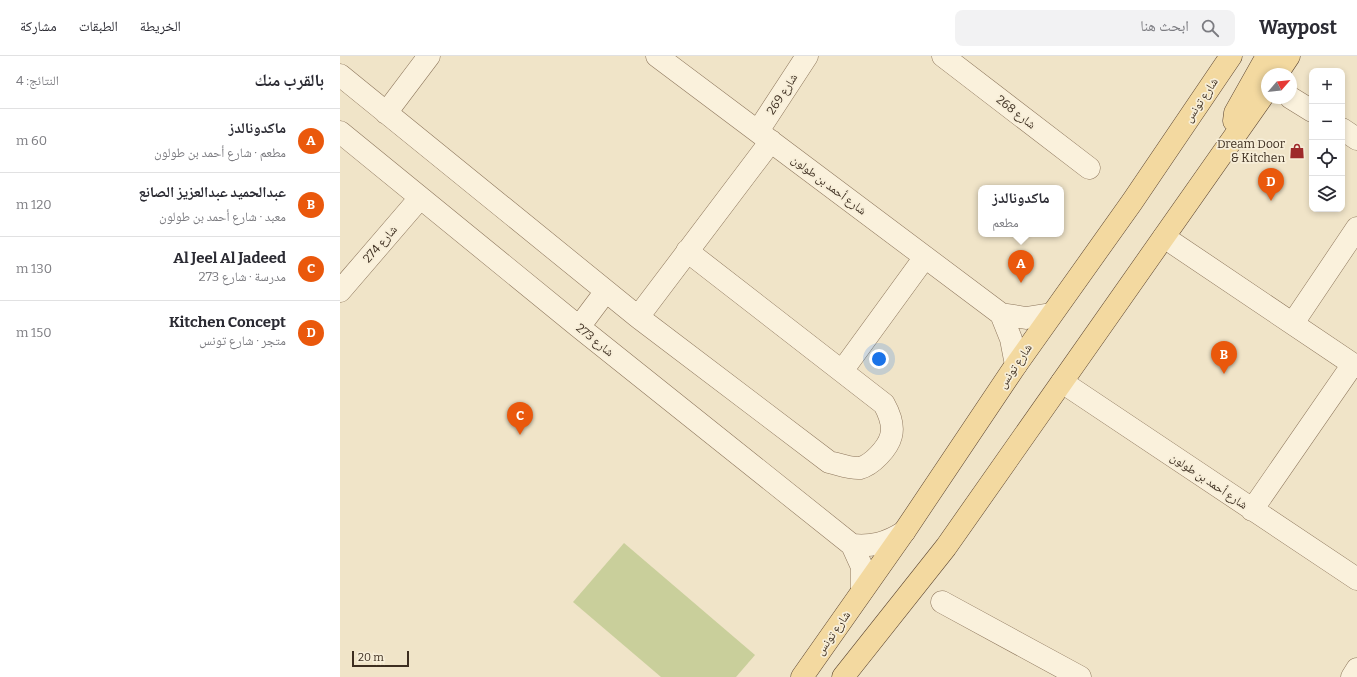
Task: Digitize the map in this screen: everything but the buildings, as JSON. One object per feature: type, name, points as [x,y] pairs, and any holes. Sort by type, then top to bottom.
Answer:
[{"type":"main road","name":"شارع تونس","points":[[802,677],[904,532],[1051,314],[1132,202],[1230,56]]},
{"type":"main road","points":[[1230,142],[1235,113],[1267,56]]},
{"type":"main road","points":[[1281,68],[1288,56]]},
{"type":"main road","points":[[843,677],[946,547],[1261,98]]},
{"type":"street","points":[[386,112],[429,56]]},
{"type":"street","name":"شارع أحمد بن طولون","points":[[656,56],[1001,314],[1026,318],[1051,314]]},
{"type":"street","name":"شارع 269","points":[[638,317],[687,251],[764,136],[807,56]]},
{"type":"street","name":"شارع 268","points":[[943,56],[1089,168]]},
{"type":"street","points":[[340,75],[638,317],[829,462],[859,468],[869,464],[882,452],[892,436],[890,414],[884,404],[687,251]]},
{"type":"street","points":[[1297,102],[1309,109]]},
{"type":"street","points":[[1345,131],[1357,139]]},
{"type":"street","name":"شارع 273","points":[[340,132],[579,327],[852,545],[862,567],[862,591]]},
{"type":"street","name":"شارع 274","points":[[340,291],[420,198]]},
{"type":"street","points":[[1294,324],[1357,228]]},
{"type":"street","points":[[1164,236],[1355,366],[1252,510]]},
{"type":"street","points":[[842,371],[925,257]]},
{"type":"street","points":[[579,327],[606,291]]},
{"type":"street","points":[[1001,314],[1011,339],[1016,365]]},
{"type":"street","name":"شارع أحمد بن طولون","points":[[1062,382],[1357,579]]},
{"type":"street","points":[[852,545],[866,546],[880,544],[892,540],[904,532]]},
{"type":"street","points":[[942,602],[1080,677]]},
{"type":"street","points":[[1352,677],[1357,669]]},
{"type":"green space","points":[[624,543],[755,655],[736,677],[661,677],[573,602]]},
{"type":"place","name":"Dream Door & Kitchen","points":[[1297,151]]},
{"type":"place","name":"Kitchen Concept","points":[[1271,201]]},
{"type":"place","name":"ماكدونالدز","points":[[1021,283]]},
{"type":"place","name":"عبدالحميد عبدالعزيز الصانع","points":[[1224,374]]},
{"type":"place","name":"Al Jeel Al Jadeed","points":[[520,435]]}]
